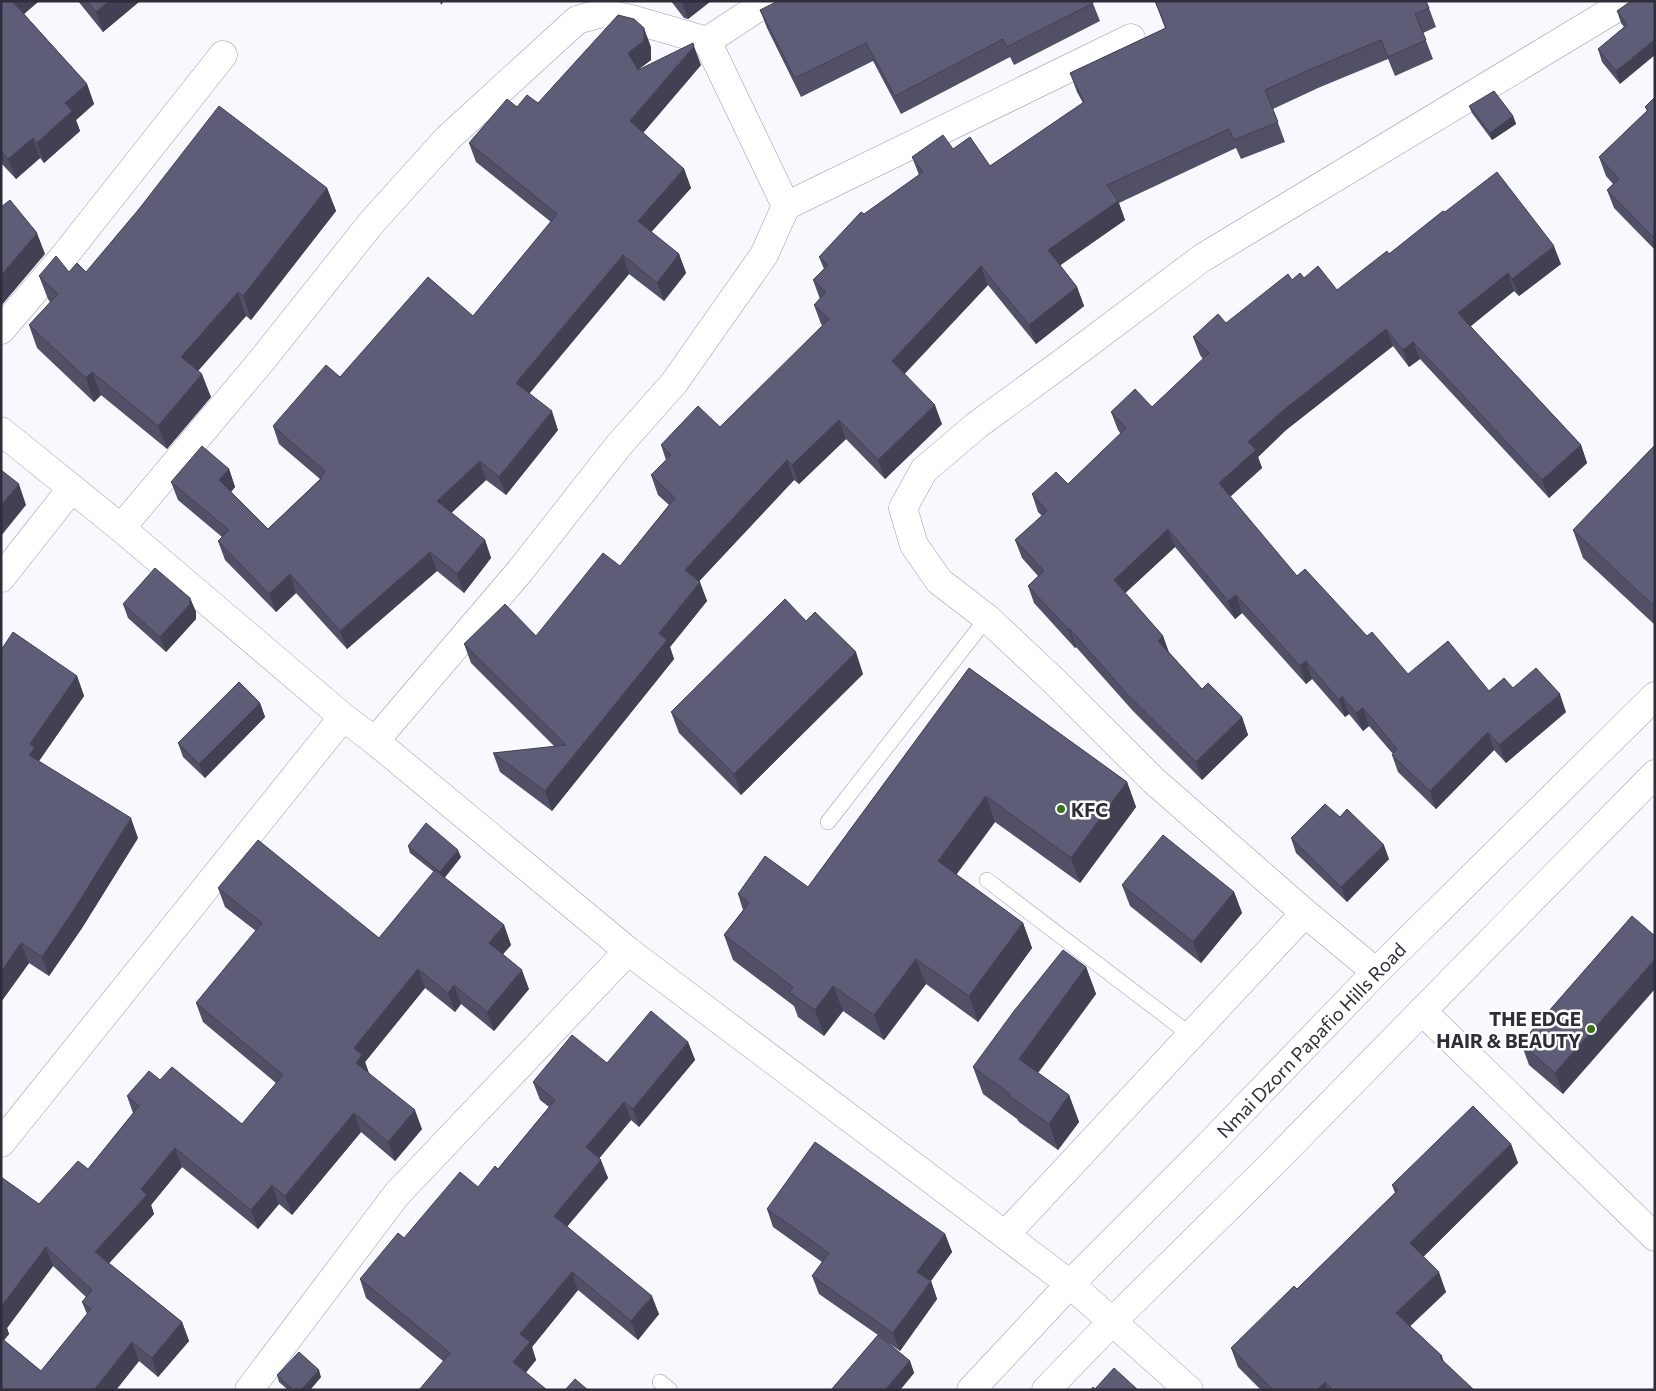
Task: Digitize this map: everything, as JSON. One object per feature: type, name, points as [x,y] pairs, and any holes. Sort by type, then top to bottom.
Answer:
[{"type":"street","points":[[707,41],[768,1]]},
{"type":"street","points":[[1376,972],[1305,913],[1153,780],[1053,680],[987,618],[939,581],[914,545],[903,508],[924,470],[977,425],[1202,258],[1628,1]]},
{"type":"street","points":[[121,528],[263,359],[372,222],[448,138],[577,20],[602,13],[631,18],[707,41],[786,206]]},
{"type":"street","points":[[375,740],[520,571],[619,446],[674,383],[764,255],[786,206],[1130,38]]},
{"type":"street","points":[[1,330],[65,255],[223,55]]},
{"type":"street","points":[[1,431],[121,528],[343,717],[375,740],[628,951],[1070,1284],[1189,1390]]},
{"type":"street","points":[[1,578],[72,488]]},
{"type":"street","name":"Nmai Dzorn Papafio Hills Road","points":[[971,1390],[1070,1284],[1209,1145],[1376,972],[1655,696]]},
{"type":"street","points":[[1,1143],[343,717]]},
{"type":"street","points":[[1046,1390],[1272,1164],[1655,774]]},
{"type":"street","points":[[1005,1236],[1305,913]]},
{"type":"street","points":[[249,1390],[397,1194],[628,951]]},
{"type":"street","points":[[1422,1011],[1655,1237]]},
{"type":"lane","points":[[828,822],[987,618]]},
{"type":"lane","points":[[987,880],[1192,1036]]},
{"type":"building","points":[[1,1],[12,1],[87,84],[65,103],[72,111],[37,143],[33,138],[8,159],[1,151]]},
{"type":"building","points":[[87,1],[109,1],[96,12]]},
{"type":"building","points":[[778,1],[1092,1],[1093,3],[1007,47],[1003,39],[895,96],[866,43],[795,78],[760,10]]},
{"type":"building","points":[[1155,1],[1426,1],[1429,8],[1415,14],[1426,40],[1388,57],[1381,40],[1265,90],[1278,122],[1234,140],[1229,129],[1107,185],[1118,201],[1048,250],[1077,287],[1029,325],[981,266],[892,361],[935,405],[878,460],[839,420],[792,465],[787,460],[685,570],[700,582],[659,633],[667,640],[545,791],[493,753],[566,745],[464,644],[505,604],[536,636],[603,553],[620,566],[675,498],[651,475],[671,455],[661,445],[698,406],[720,427],[829,319],[814,305],[826,292],[813,280],[828,265],[819,257],[861,212],[864,214],[923,172],[912,157],[943,135],[953,149],[970,137],[990,166],[1084,102],[1070,73],[1166,28]]},
{"type":"building","points":[[1631,1],[1655,1],[1655,39],[1616,71],[1598,49],[1627,25],[1617,11]]},
{"type":"building","points":[[618,15],[634,19],[644,28],[644,41],[628,53],[638,70],[693,43],[694,46],[630,121],[684,169],[638,221],[679,254],[657,283],[623,255],[516,383],[552,411],[499,477],[480,461],[437,501],[485,540],[457,574],[430,552],[340,631],[290,574],[269,594],[218,541],[229,530],[171,482],[202,446],[229,469],[219,480],[268,529],[322,478],[325,471],[273,426],[326,365],[340,377],[428,277],[473,316],[557,214],[469,143],[507,99],[517,107],[527,95],[538,103]]},
{"type":"building","points":[[1494,91],[1513,116],[1490,133],[1469,106]]},
{"type":"building","points":[[1655,97],[1655,239],[1607,190],[1619,179],[1599,157],[1648,110],[1645,107]]},
{"type":"building","points":[[219,106],[327,188],[243,296],[238,292],[181,357],[202,374],[158,426],[92,372],[86,378],[29,325],[58,294],[39,276],[56,256],[69,272],[77,263],[86,272],[139,209]]},
{"type":"building","points":[[1497,172],[1554,246],[1512,279],[1508,273],[1458,313],[1581,445],[1542,480],[1413,342],[1403,350],[1386,329],[1280,413],[1248,442],[1256,450],[1219,483],[1297,576],[1305,569],[1367,636],[1372,632],[1408,674],[1448,641],[1489,691],[1504,678],[1513,688],[1536,668],[1560,694],[1499,745],[1488,732],[1430,791],[1392,755],[1397,749],[1363,708],[1356,713],[1342,696],[1339,700],[1306,661],[1300,666],[1236,595],[1228,601],[1168,529],[1114,580],[1163,636],[1158,641],[1202,689],[1208,683],[1242,717],[1196,762],[1127,694],[1070,629],[1028,586],[1044,571],[1015,540],[1047,511],[1032,494],[1056,472],[1068,484],[1126,428],[1111,412],[1135,389],[1152,407],[1209,353],[1193,337],[1218,314],[1226,323],[1288,274],[1292,280],[1300,273],[1304,278],[1318,266],[1337,290],[1387,251],[1389,254],[1443,211],[1445,212]]},
{"type":"building","points":[[10,200],[37,233],[1,275],[1,207]]},
{"type":"building","points":[[1655,445],[1655,607],[1573,530]]},
{"type":"building","points":[[1,470],[19,484],[1,505]]},
{"type":"building","points":[[155,568],[190,598],[190,604],[160,637],[123,604]]},
{"type":"building","points":[[785,599],[806,621],[815,612],[856,652],[734,774],[671,712]]},
{"type":"building","points":[[13,632],[77,676],[30,744],[35,748],[29,755],[131,818],[42,957],[21,943],[1,972],[1,650]]},
{"type":"building","points":[[969,668],[1127,782],[1071,858],[986,796],[938,861],[1023,923],[969,996],[916,959],[874,1015],[833,986],[815,1010],[789,992],[793,987],[724,935],[749,903],[738,894],[765,856],[808,887]]},
{"type":"building","points":[[239,682],[260,703],[199,764],[178,743]]},
{"type":"building","points":[[1325,804],[1340,817],[1347,809],[1384,845],[1341,887],[1291,838]]},
{"type":"building","points":[[426,823],[458,850],[440,872],[408,846]]},
{"type":"building","points":[[1163,835],[1234,892],[1193,942],[1122,885]]},
{"type":"building","points":[[258,840],[379,938],[435,870],[504,925],[489,943],[522,970],[487,1012],[454,985],[448,993],[418,969],[354,1048],[362,1055],[356,1063],[415,1110],[388,1142],[354,1113],[285,1196],[272,1185],[251,1210],[175,1148],[141,1189],[147,1195],[95,1252],[182,1322],[152,1358],[132,1342],[94,1390],[1,1390],[1,1338],[41,1371],[91,1309],[82,1302],[92,1290],[46,1247],[1,1307],[1,1177],[39,1204],[78,1161],[88,1169],[139,1106],[127,1096],[149,1071],[160,1080],[172,1067],[242,1124],[283,1075],[196,1003],[262,923],[218,888]]},
{"type":"building","points":[[1632,916],[1655,936],[1655,959],[1555,1073],[1521,1043]]},
{"type":"building","points":[[1063,950],[1086,967],[1019,1059],[1069,1095],[1049,1124],[1009,1096],[1010,1094],[973,1067],[1014,1011]]},
{"type":"building","points":[[651,1011],[688,1042],[633,1109],[624,1102],[586,1147],[601,1160],[554,1216],[652,1296],[631,1321],[572,1272],[520,1334],[530,1342],[513,1362],[547,1390],[419,1390],[450,1353],[360,1279],[398,1233],[404,1238],[460,1172],[478,1187],[495,1166],[498,1169],[555,1100],[533,1082],[572,1035],[607,1063]]},
{"type":"building","points":[[1473,1106],[1511,1144],[1410,1243],[1439,1272],[1396,1313],[1442,1356],[1440,1358],[1474,1390],[1333,1390],[1325,1382],[1317,1390],[1273,1390],[1231,1348],[1294,1286],[1297,1289],[1398,1190],[1392,1185]]},
{"type":"building","points":[[815,1142],[945,1234],[917,1272],[931,1281],[893,1333],[812,1276],[829,1253],[767,1209]]},
{"type":"building","points":[[878,1335],[910,1361],[885,1390],[831,1390]]},
{"type":"building","points":[[299,1352],[319,1370],[301,1390],[293,1390],[277,1375]]},
{"type":"building","points":[[1114,1368],[1138,1390],[1091,1390],[1093,1387],[1095,1389]]},
{"type":"building","points":[[575,1379],[588,1390],[565,1390]]},
{"type":"place","name":"KFC","points":[[1061,809]]},
{"type":"place","name":"THE EDGE HAIR & BEAUTY","points":[[1591,1029]]}]
